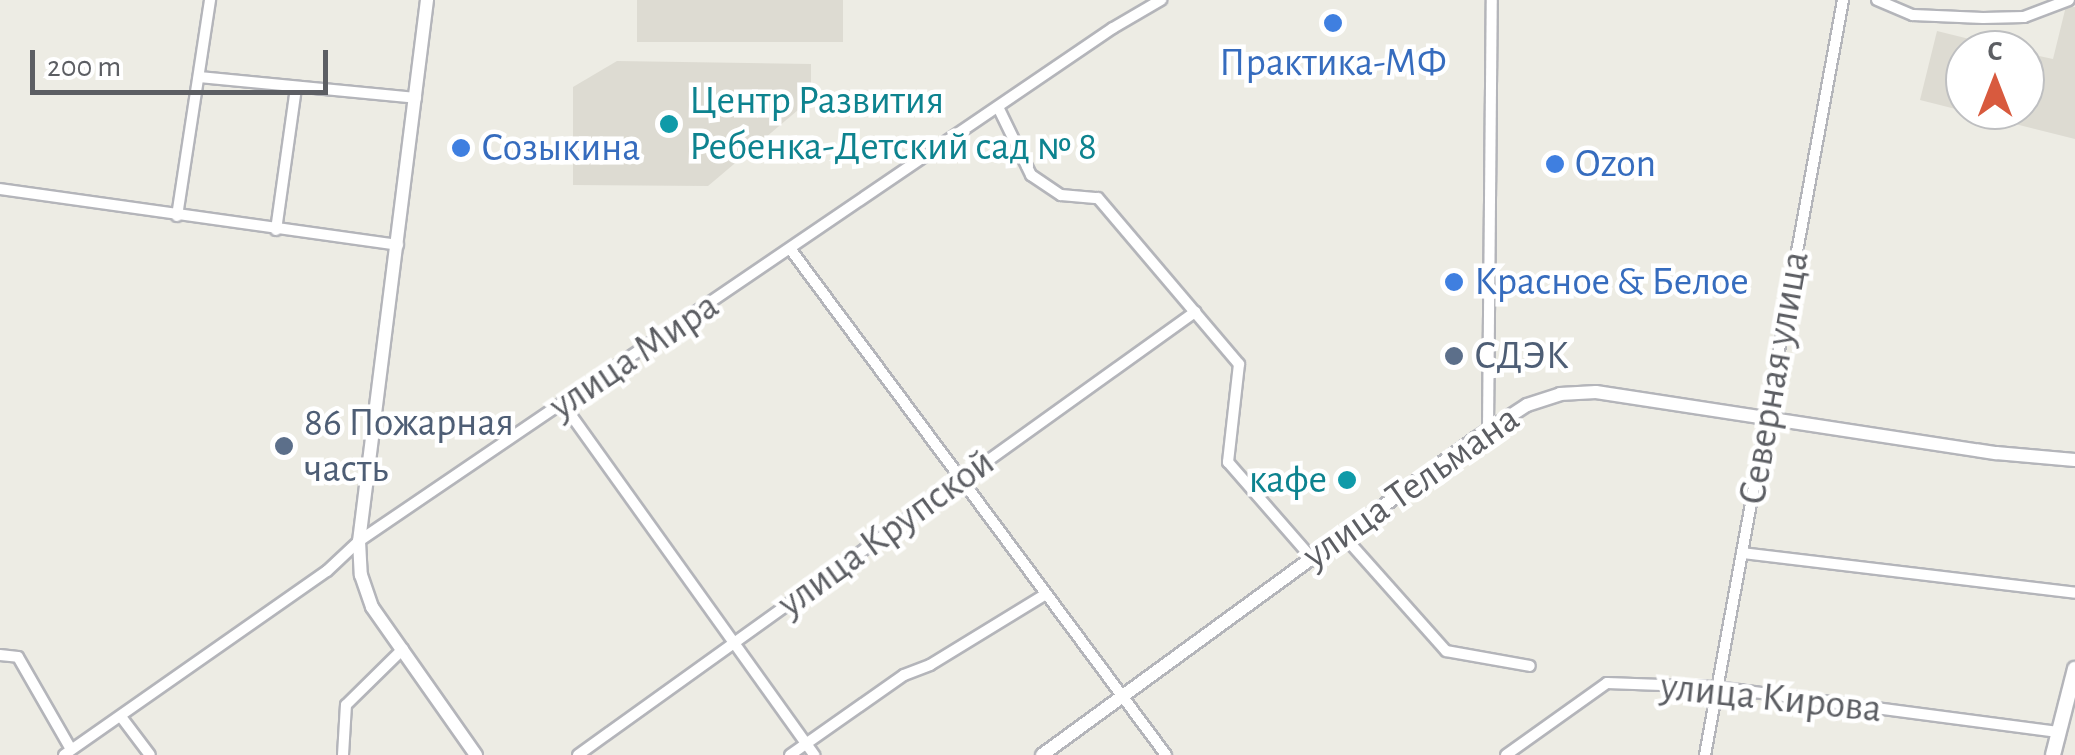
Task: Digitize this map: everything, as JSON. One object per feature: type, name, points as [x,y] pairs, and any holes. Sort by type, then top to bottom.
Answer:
[{"type":"main road","points":[[2053,755],[2075,670]]},
{"type":"street","points":[[177,216],[210,0]]},
{"type":"street","points":[[427,0],[359,540],[361,575],[372,607],[476,755]]},
{"type":"street","name":"улица Мира","points":[[67,752],[122,718],[327,571],[359,540],[998,106],[1161,0]]},
{"type":"street","points":[[1488,430],[1492,0]]},
{"type":"street","name":"Северная улица","points":[[1705,755],[1842,0]]},
{"type":"street","points":[[1877,0],[1914,15],[1983,18],[2024,16],[2069,0]]},
{"type":"street","points":[[199,77],[416,98]]},
{"type":"street","points":[[276,230],[296,86]]},
{"type":"street","points":[[998,106],[1030,175],[1061,195],[1098,198],[1239,364],[1228,462],[1310,556]]},
{"type":"street","points":[[0,189],[398,245]]},
{"type":"street","points":[[791,250],[964,477],[1166,755]]},
{"type":"street","name":"улица Крупской","points":[[578,755],[1195,312]]},
{"type":"street","name":"улица Тельмана","points":[[1042,755],[1341,533],[1488,430],[1527,405],[1560,394],[1596,392],[1768,420],[2075,460]]},
{"type":"street","points":[[564,404],[814,755]]},
{"type":"street","points":[[1341,533],[1446,651],[1530,666]]},
{"type":"street","points":[[1742,553],[2075,593]]},
{"type":"street","points":[[790,755],[904,675],[930,665],[1046,594]]},
{"type":"street","points":[[342,755],[346,705],[403,649]]},
{"type":"street","points":[[0,654],[18,657],[67,752]]},
{"type":"street","name":"улица Кирова","points":[[1506,755],[1608,683],[1716,687],[2058,732]]},
{"type":"street","points":[[122,718],[150,755]]},
{"type":"shaded area","points":[[637,0],[843,0],[843,42],[637,42]]},
{"type":"shaded area","points":[[2066,6],[2075,7],[2075,139],[2039,130],[2045,130],[2045,57],[2053,59]]},
{"type":"shaded area","points":[[1937,31],[1945,33],[1945,106],[1920,100]]},
{"type":"shaded area","points":[[617,61],[811,64],[811,99],[708,186],[573,185],[573,87]]},
{"type":"place","name":"Практика-МФ","points":[[1333,23]]},
{"type":"place","name":"Центр Развития Ребенка-Детский сад № 8","points":[[669,124]]},
{"type":"place","name":"Созыкина","points":[[461,148]]},
{"type":"place","name":"Ozon","points":[[1555,164]]},
{"type":"place","name":"Красное & Белое","points":[[1454,282]]},
{"type":"place","name":"СДЭК","points":[[1454,356]]},
{"type":"place","name":"86 Пожарная часть","points":[[284,446]]},
{"type":"place","name":"кафе","points":[[1347,480]]}]
